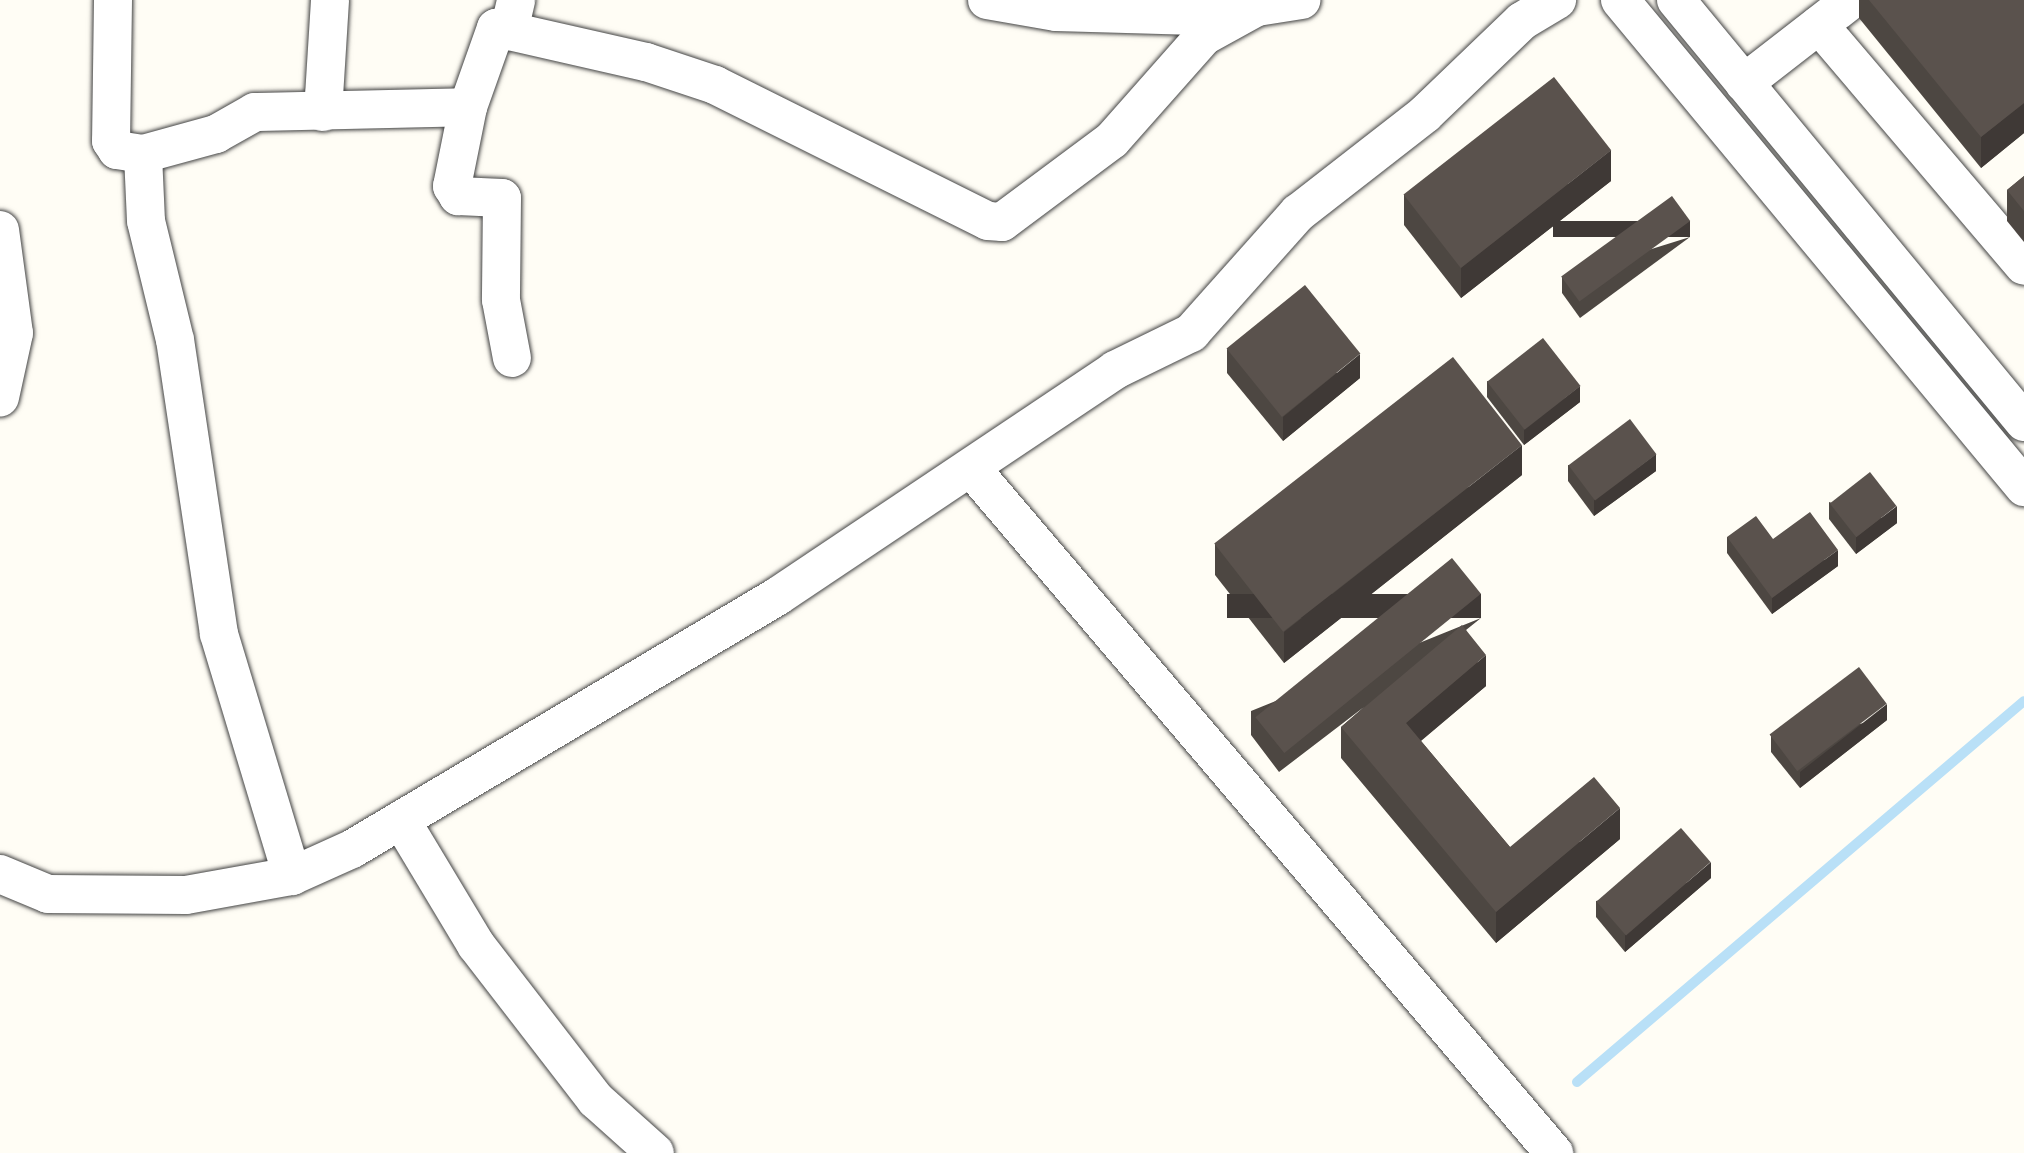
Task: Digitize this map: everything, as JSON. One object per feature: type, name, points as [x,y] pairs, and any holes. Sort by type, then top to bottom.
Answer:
[{"type":"street","points":[[113,0],[111,141],[117,150],[143,154],[216,134],[247,114],[468,107]]},
{"type":"street","points":[[323,112],[330,0]]},
{"type":"street","points":[[987,0],[1233,17],[1301,0]]},
{"type":"street","points":[[0,874],[48,894],[97,898],[186,895],[292,876],[401,820],[778,596],[1115,370],[1208,319],[1288,223],[1425,114],[1514,10],[1557,0]]},
{"type":"street","points":[[1620,0],[2024,487]]},
{"type":"street","points":[[1676,0],[2024,422]]},
{"type":"street","points":[[1744,83],[1851,0]]},
{"type":"street","points":[[512,358],[501,300],[502,198],[458,196],[452,186],[468,107],[490,33],[506,9],[715,85],[988,221],[1002,222],[1112,140],[1204,36],[1233,17]]},
{"type":"street","points":[[1819,25],[2024,266]]},
{"type":"street","points":[[143,154],[146,221],[175,340],[219,634],[292,876]]},
{"type":"street","points":[[0,230],[14,332],[0,397]]},
{"type":"street","points":[[971,468],[1554,1153]]},
{"type":"street","points":[[401,820],[484,956],[596,1100],[655,1153]]},
{"type":"building","points":[[1869,0],[2024,0],[2024,103],[1981,137]]},
{"type":"building","points":[[1554,77],[1611,150],[1461,268],[1403,195]]},
{"type":"building","points":[[2024,176],[2024,211],[2007,190]]},
{"type":"building","points":[[1672,196],[1690,221],[1579,302],[1561,277]]},
{"type":"building","points":[[1305,285],[1360,353],[1282,417],[1227,349]]},
{"type":"building","points":[[1543,338],[1581,386],[1525,430],[1487,382]]},
{"type":"building","points":[[1453,357],[1522,445],[1283,632],[1214,544]]},
{"type":"building","points":[[1630,419],[1656,454],[1595,500],[1569,465]]},
{"type":"building","points":[[1870,472],[1896,506],[1856,537],[1830,503]]},
{"type":"building","points":[[1810,512],[1838,550],[1772,598],[1727,537],[1756,516],[1773,539]]},
{"type":"building","points":[[1452,558],[1481,594],[1284,753],[1255,717]]},
{"type":"building","points":[[1462,625],[1486,655],[1406,723],[1510,847],[1594,777],[1620,808],[1496,912],[1341,727]]},
{"type":"building","points":[[1859,667],[1887,704],[1797,771],[1770,734]]},
{"type":"building","points":[[1681,828],[1711,862],[1626,935],[1596,901]]},
{"type":"waterway","points":[[1577,1082],[2024,701]]}]
